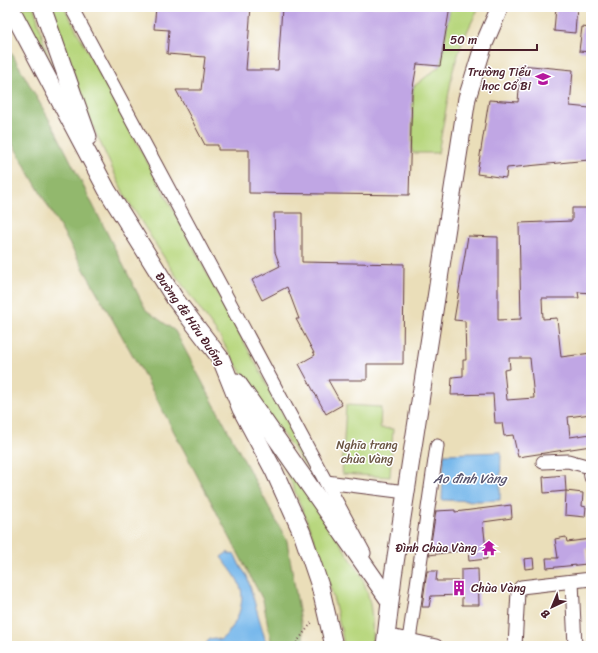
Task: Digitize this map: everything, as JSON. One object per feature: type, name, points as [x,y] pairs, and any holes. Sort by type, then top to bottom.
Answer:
[{"type":"main road","name":"Đường đê Hữu Đuống","points":[[10,7],[107,190],[175,299],[221,359],[241,409],[274,472],[302,533],[318,580],[334,646]]},
{"type":"main road","points":[[42,7],[107,190]]},
{"type":"main road","points":[[386,640],[389,600],[467,98],[479,56],[500,7]]},
{"type":"main road","points":[[221,359],[389,600]]},
{"type":"street","points":[[71,7],[389,600]]},
{"type":"street","points":[[409,640],[437,446]]},
{"type":"street","points":[[543,462],[568,461],[590,467],[591,477]]},
{"type":"street","points":[[326,482],[406,492]]},
{"type":"street","points":[[515,646],[519,589],[523,586],[591,579]]},
{"type":"street","points":[[572,582],[575,646]]},
{"type":"street","points":[[386,640],[409,640],[436,646]]},
{"type":"path","points":[[294,646],[313,620],[327,616]]},
{"type":"green space","points":[[17,7],[34,7],[51,67]]},
{"type":"green space","points":[[51,7],[64,7],[329,500],[251,389],[220,337],[174,273],[125,196],[88,116]]},
{"type":"green space","points":[[450,7],[479,7],[463,40],[453,70],[438,153],[412,153],[413,87],[440,66]]},
{"type":"green space","points":[[7,45],[55,130],[146,310],[175,331],[287,541],[305,646],[272,646],[263,600],[144,375],[7,134]]},
{"type":"green space","name":"Nghĩa trang chùa Vàng","points":[[346,405],[381,407],[380,428],[393,429],[390,477],[342,474]]},
{"type":"green space","points":[[274,442],[361,575],[370,602],[372,646],[344,646],[339,619],[324,567]]},
{"type":"water","name":"Ao đình Vàng","points":[[501,452],[500,500],[442,500],[444,454]]},
{"type":"water","points":[[228,552],[229,554],[235,555],[247,576],[267,646],[205,646],[209,639],[215,638],[220,640],[230,631],[240,610],[242,596],[240,585],[221,557]]},
{"type":"building","points":[[156,7],[251,7],[246,70],[278,70],[282,7],[450,7],[440,66],[417,64],[412,93],[409,195],[249,193],[249,150],[218,150],[218,145],[205,145],[176,90],[201,90],[205,57],[167,54],[169,30],[154,29]]},
{"type":"building","points":[[556,7],[577,7],[575,33],[554,31]]},
{"type":"building","points":[[582,27],[591,28],[591,52],[579,51]]},
{"type":"building","points":[[521,65],[573,70],[570,106],[590,108],[589,160],[507,168],[506,178],[477,174],[489,100],[518,102]]},
{"type":"building","points":[[572,208],[591,208],[591,293],[578,292],[579,298],[542,298],[543,319],[557,318],[561,357],[591,353],[591,414],[568,417],[570,437],[591,434],[591,446],[518,457],[513,435],[504,436],[502,423],[495,423],[493,394],[451,395],[452,377],[463,376],[463,360],[466,360],[465,321],[454,320],[468,236],[498,237],[498,320],[521,319],[519,223],[572,221]],"holes":[[[509,358],[530,358],[534,398],[507,400],[504,370],[510,369]]]},
{"type":"building","points":[[274,213],[302,213],[302,262],[404,264],[403,364],[367,364],[367,380],[328,380],[342,405],[326,414],[299,364],[315,355],[296,319],[299,319],[287,287],[262,300],[252,280],[280,266],[275,252]]},
{"type":"building","points":[[565,475],[566,491],[544,493],[543,477]]},
{"type":"building","points":[[566,491],[583,493],[582,506],[586,507],[585,517],[565,515]]},
{"type":"building","points":[[511,505],[512,518],[483,522],[487,559],[469,561],[468,550],[429,555],[436,511],[455,510],[455,512]]},
{"type":"building","points":[[566,537],[567,542],[591,539],[591,548],[585,549],[587,564],[547,568],[546,558],[558,558],[555,539]]},
{"type":"building","points":[[533,558],[534,568],[525,569],[524,559]]},
{"type":"building","name":"Chùa Vàng","points":[[478,569],[479,605],[462,605],[462,595],[431,596],[429,607],[422,607],[427,571],[437,571],[436,581],[461,581],[461,570]]},
{"type":"place","name":"Trường Tiểu học Cổ Bi","points":[[543,79]]},
{"type":"place","name":"Đình Chùa Vàng","points":[[489,548]]},
{"type":"place","name":"Chùa Vàng","points":[[459,588]]}]
